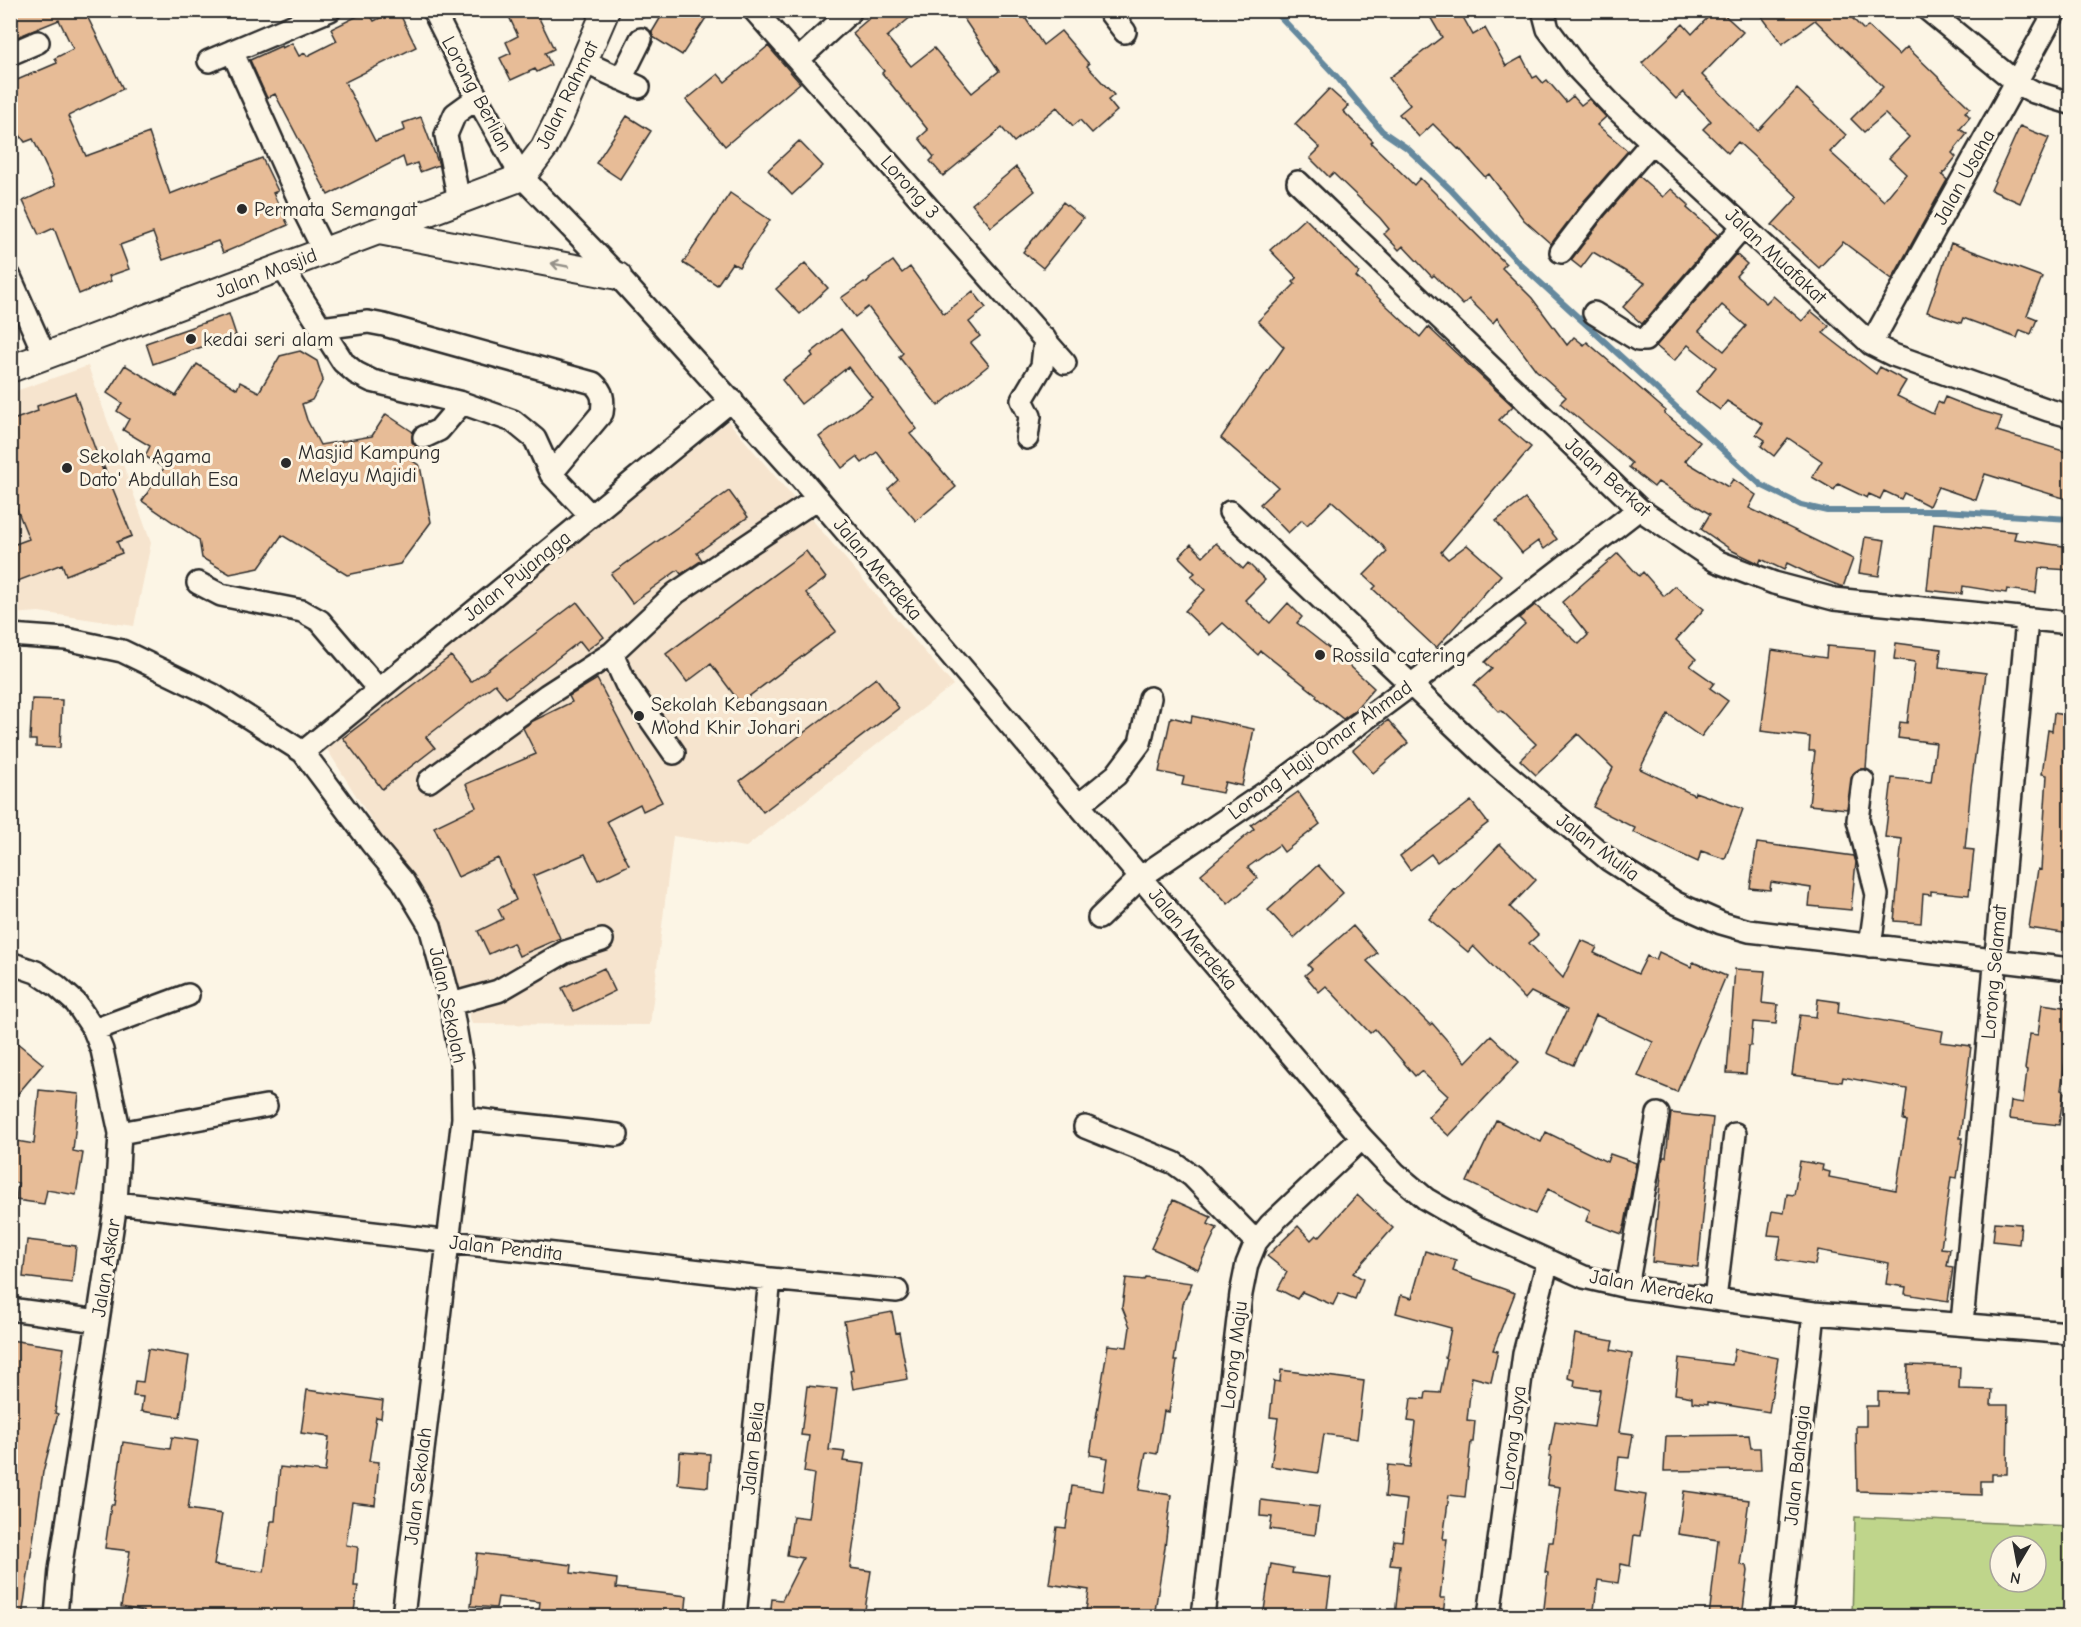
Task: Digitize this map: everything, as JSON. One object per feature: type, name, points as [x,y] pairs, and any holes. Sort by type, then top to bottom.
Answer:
[{"type":"main road","name":"Jalan Rahmat","points":[[522,177],[544,148],[606,10]]},
{"type":"main road","name":"Jalan Masjid","points":[[10,369],[522,177]]},
{"type":"main road","points":[[379,231],[618,276]]},
{"type":"street","points":[[209,61],[330,10]]},
{"type":"street","name":"Lorong Berlian","points":[[433,10],[477,98],[522,177]]},
{"type":"street","name":"Lorong 3","points":[[754,10],[1065,363]]},
{"type":"street","points":[[1108,10],[1125,32]]},
{"type":"street","name":"Jalan Muafakat","points":[[1543,10],[1548,29],[1578,69],[1612,106],[1871,344],[1893,355],[2070,416]]},
{"type":"street","points":[[1928,10],[2017,83],[2034,92],[2070,103]]},
{"type":"street","name":"Jalan Usaha","points":[[1871,344],[2056,10]]},
{"type":"street","points":[[798,60],[850,12]]},
{"type":"street","points":[[584,62],[630,83],[641,39]]},
{"type":"street","points":[[10,54],[38,42]]},
{"type":"street","points":[[232,51],[324,251]]},
{"type":"street","points":[[459,201],[446,135],[455,114],[477,98]]},
{"type":"street","points":[[1561,252],[1593,209],[1652,142]]},
{"type":"street","name":"Jalan Merdeka","points":[[522,177],[618,276],[732,400],[1362,1138],[1395,1173],[1426,1199],[1476,1228],[1548,1261],[1584,1276],[1627,1287],[1814,1313],[2070,1333]]},
{"type":"street","name":"Jalan Berkat","points":[[1298,182],[1639,509],[1716,561],[1774,583],[1834,599],[2070,623]]},
{"type":"street","points":[[1593,313],[1638,340],[1645,340],[1743,226]]},
{"type":"street","points":[[282,267],[343,362],[356,374],[372,381],[462,403],[513,422],[535,439],[551,474],[591,516]]},
{"type":"street","points":[[10,277],[45,356]]},
{"type":"street","points":[[321,328],[368,322],[384,325],[593,383],[601,390],[604,402],[602,413],[551,474]]},
{"type":"street","points":[[1027,438],[1030,416],[1022,400],[1042,366],[1045,339]]},
{"type":"street","name":"Jalan Pujangga","points":[[303,752],[732,400]]},
{"type":"street","points":[[424,437],[439,430],[462,403]]},
{"type":"street","points":[[429,781],[547,695],[612,653],[676,593],[818,498]]},
{"type":"street","name":"Lorong Haji Omar Ahmad","points":[[1099,918],[1141,877],[1278,784],[1411,685],[1639,509]]},
{"type":"street","name":"Jalan Mulia","points":[[1230,512],[1490,760],[1609,860],[1676,903],[1721,924],[1749,931],[2070,969]]},
{"type":"street","points":[[198,583],[222,595],[302,611],[320,621],[379,690]]},
{"type":"street","name":"Lorong Selamat","points":[[1962,1323],[2027,620]]},
{"type":"street","name":"Jalan Sekolah","points":[[10,635],[66,639],[122,651],[213,695],[303,752],[372,844],[403,881],[430,926],[451,1004],[462,1067],[463,1118],[403,1617]]},
{"type":"street","points":[[612,653],[626,684],[674,753]]},
{"type":"street","points":[[1079,805],[1116,775],[1134,752],[1140,743],[1150,699]]},
{"type":"street","points":[[1863,781],[1858,819],[1877,895],[1870,946]]},
{"type":"street","points":[[451,1004],[498,991],[565,952],[602,940]]},
{"type":"street","name":"Jalan Askar","points":[[10,963],[36,972],[57,986],[76,1003],[94,1030],[105,1062],[120,1133],[116,1203],[60,1570],[56,1617]]},
{"type":"street","points":[[94,1030],[188,995]]},
{"type":"street","points":[[120,1133],[266,1106]]},
{"type":"street","points":[[1627,1287],[1658,1114]]},
{"type":"street","points":[[463,1118],[617,1135]]},
{"type":"street","points":[[1085,1127],[1174,1163],[1192,1176],[1256,1242]]},
{"type":"street","points":[[1715,1299],[1736,1134]]},
{"type":"street","name":"Lorong Maju","points":[[1203,1617],[1241,1294],[1247,1264],[1256,1242],[1270,1225],[1362,1138]]},
{"type":"street","name":"Jalan Pendita","points":[[116,1203],[770,1279],[897,1291]]},
{"type":"street","name":"Lorong Jaya","points":[[1489,1617],[1524,1354],[1548,1261]]},
{"type":"street","name":"Jalan Belia","points":[[735,1617],[770,1279]]},
{"type":"street","points":[[10,1309],[98,1321]]},
{"type":"street","name":"Jalan Bahagia","points":[[1781,1617],[1814,1313]]},
{"type":"shaded area","name":"Sekolah Agama Dato' Abdullah Esa","points":[[88,366],[151,543],[134,626],[39,612],[11,614],[10,393]]},
{"type":"shaded area","name":"Sekolah Kebangsaan Mohd Khir Johari","points":[[728,421],[953,685],[746,847],[673,836],[650,1025],[472,1024],[444,936],[325,746]]},
{"type":"green space","points":[[1855,1517],[2070,1526],[2070,1616],[1852,1616]]},
{"type":"building","points":[[10,10],[84,10],[123,89],[68,116],[86,156],[149,133],[170,194],[262,158],[278,191],[273,193],[288,225],[223,253],[218,241],[163,260],[153,233],[120,245],[129,269],[109,276],[111,281],[79,294],[54,228],[39,235],[23,201],[55,186],[33,139],[25,142],[19,134],[10,137],[10,83],[57,63],[55,58],[73,49],[59,20],[10,40]]},
{"type":"building","points":[[396,10],[416,47],[345,82],[375,141],[405,130],[403,123],[421,117],[439,165],[420,172],[417,163],[406,167],[403,157],[328,195],[275,94],[267,98],[250,60],[292,43],[299,56],[305,53],[307,56],[337,41],[331,29],[368,11],[374,21]]},
{"type":"building","points":[[506,10],[535,10],[554,49],[545,53],[551,65],[537,72],[535,69],[511,80],[500,58],[511,53],[506,42],[518,36]]},
{"type":"building","points":[[665,10],[711,10],[682,55],[653,37],[652,32]]},
{"type":"building","points":[[879,10],[919,10],[887,37],[911,66],[934,48],[972,93],[999,71],[958,10],[1020,10],[1043,45],[1061,31],[1089,64],[1087,66],[1114,95],[1108,100],[1117,111],[1092,133],[1080,120],[1073,126],[1057,107],[1014,142],[1002,128],[943,176],[930,161],[934,157],[919,138],[928,130],[852,33]]},
{"type":"building","points":[[1426,10],[1459,10],[1473,35],[1485,28],[1506,66],[1522,57],[1533,78],[1537,76],[1543,83],[1547,80],[1566,102],[1573,96],[1581,105],[1589,99],[1606,117],[1597,125],[1628,151],[1584,201],[1551,244],[1524,220],[1489,174],[1485,177],[1433,124],[1419,137],[1399,114],[1410,105],[1389,78],[1442,37]]},
{"type":"building","points":[[1715,10],[1719,10],[1743,32],[1702,75],[1758,131],[1797,89],[1846,135],[1830,152],[1884,201],[1906,174],[1889,158],[1909,137],[1885,114],[1864,132],[1851,119],[1883,87],[1815,20],[1782,44],[1757,10],[1844,10],[1864,30],[1868,26],[1899,55],[1907,47],[1970,108],[1965,112],[1970,117],[1960,129],[1967,134],[1952,153],[1956,157],[1942,175],[1947,180],[1892,279],[1843,242],[1819,268],[1772,225],[1798,197],[1738,142],[1728,153],[1703,129],[1711,121],[1683,92],[1676,99],[1642,63],[1683,24],[1692,34]]},
{"type":"building","points":[[768,46],[800,83],[725,146],[686,100],[718,74],[725,82]]},
{"type":"building","points":[[1329,89],[1348,106],[1343,111],[1373,141],[1371,143],[1414,185],[1420,178],[1506,264],[1502,268],[1532,298],[1567,345],[1574,337],[1584,345],[1587,342],[1666,411],[1664,413],[1700,442],[1685,461],[1728,487],[1733,479],[1756,495],[1749,508],[1853,559],[1843,587],[1787,563],[1784,570],[1761,559],[1759,564],[1733,551],[1701,529],[1710,514],[1658,482],[1654,487],[1629,467],[1632,463],[1560,403],[1566,397],[1536,370],[1497,318],[1493,323],[1469,299],[1463,305],[1403,246],[1399,250],[1384,234],[1389,229],[1380,218],[1333,173],[1329,177],[1310,158],[1320,148],[1295,124]]},
{"type":"building","points":[[627,116],[651,131],[620,179],[596,163]]},
{"type":"building","points":[[2020,126],[2049,138],[2020,203],[1991,190]]},
{"type":"building","points":[[799,141],[823,166],[792,195],[768,170]]},
{"type":"building","points":[[1016,167],[1035,191],[991,227],[972,204]]},
{"type":"building","points":[[1639,176],[1663,197],[1671,189],[1689,205],[1687,208],[1718,235],[1642,324],[1623,307],[1645,283],[1593,252],[1581,268],[1571,260]]},
{"type":"building","points":[[730,193],[770,220],[739,267],[732,263],[717,285],[683,263]]},
{"type":"building","points":[[1063,202],[1083,218],[1043,268],[1023,252]]},
{"type":"building","points":[[1305,218],[1359,273],[1356,277],[1420,337],[1428,327],[1513,406],[1499,420],[1531,447],[1441,552],[1448,559],[1467,545],[1501,575],[1436,648],[1373,589],[1376,586],[1364,575],[1387,552],[1383,546],[1332,501],[1307,525],[1302,520],[1288,533],[1260,504],[1278,487],[1221,438],[1284,347],[1258,321],[1295,284],[1293,282],[1297,278],[1270,250]]},
{"type":"building","points":[[1951,243],[2042,277],[2027,315],[2037,319],[2031,334],[2020,330],[2017,338],[1963,318],[1961,323],[1927,312]]},
{"type":"building","points":[[1736,254],[1747,264],[1736,276],[1766,303],[1773,296],[1802,321],[1811,311],[1829,326],[1823,333],[1876,374],[1880,367],[1906,381],[1897,396],[1933,414],[1938,402],[1942,404],[1945,397],[2002,417],[1997,431],[2070,453],[2070,500],[1985,474],[1976,500],[1938,487],[1929,506],[1904,493],[1901,499],[1884,491],[1880,499],[1869,494],[1867,498],[1838,484],[1834,490],[1812,477],[1822,461],[1788,438],[1774,456],[1761,446],[1765,440],[1756,434],[1763,424],[1727,401],[1720,410],[1696,392],[1716,367],[1688,345],[1674,361],[1656,346]],"holes":[[[1722,305],[1746,326],[1724,351],[1699,331]]]},
{"type":"building","points":[[893,261],[902,273],[910,267],[944,314],[973,291],[986,308],[969,322],[980,336],[971,343],[989,365],[938,406],[899,357],[903,353],[868,307],[855,317],[841,298],[864,282],[867,283],[869,278]]},
{"type":"building","points":[[805,263],[828,288],[800,314],[776,289]]},
{"type":"building","name":"kedai seri alam","points":[[229,314],[236,335],[153,364],[146,343]]},
{"type":"building","points":[[841,329],[917,429],[910,434],[956,487],[916,521],[888,489],[898,480],[877,452],[862,463],[857,457],[842,468],[819,437],[872,397],[848,367],[801,404],[782,380],[813,356],[811,353]]},
{"type":"building","name":"Masjid Kampung Melayu Majidi","points":[[300,351],[317,361],[323,380],[312,400],[302,404],[307,420],[320,445],[372,436],[386,414],[413,432],[412,442],[418,448],[410,459],[420,466],[431,522],[400,564],[347,575],[282,535],[259,568],[230,574],[202,558],[199,540],[142,501],[164,468],[145,456],[150,446],[123,430],[129,419],[117,411],[122,403],[107,393],[125,365],[176,396],[197,364],[237,389],[240,382],[259,392],[280,356]]},
{"type":"building","points":[[75,393],[103,471],[104,467],[132,536],[117,542],[122,553],[66,575],[62,564],[10,584],[10,546],[29,539],[10,492],[10,421],[38,411],[37,406]]},
{"type":"building","points":[[729,491],[748,517],[697,553],[702,560],[681,574],[678,570],[632,603],[611,574]]},
{"type":"building","points":[[1525,499],[1557,539],[1544,549],[1538,541],[1522,553],[1496,521]]},
{"type":"building","points":[[1934,523],[2016,532],[2014,539],[2070,547],[2070,570],[2039,568],[2036,593],[2007,589],[2006,593],[1963,586],[1962,594],[1927,590]]},
{"type":"building","points":[[1865,537],[1885,540],[1879,576],[1859,573]]},
{"type":"building","points":[[1216,543],[1243,569],[1248,563],[1265,580],[1245,600],[1270,623],[1288,603],[1302,617],[1297,623],[1338,655],[1374,688],[1353,712],[1343,719],[1316,697],[1317,695],[1261,651],[1258,655],[1223,623],[1210,635],[1185,611],[1205,590],[1191,576],[1195,573],[1179,557],[1191,544],[1203,556]]},
{"type":"building","points":[[806,551],[826,578],[806,593],[836,631],[740,703],[711,664],[687,682],[666,654]]},
{"type":"building","points":[[1618,553],[1639,576],[1643,572],[1664,596],[1675,586],[1704,609],[1676,640],[1696,659],[1690,666],[1714,683],[1710,688],[1728,701],[1701,737],[1668,714],[1640,769],[1694,795],[1695,792],[1743,809],[1725,859],[1701,851],[1698,862],[1633,832],[1635,828],[1593,807],[1613,768],[1578,734],[1536,775],[1520,760],[1536,744],[1501,710],[1499,712],[1474,685],[1492,669],[1485,662],[1525,624],[1519,618],[1535,605],[1579,644],[1588,635],[1562,602]]},
{"type":"building","points":[[577,602],[604,637],[587,650],[580,641],[506,698],[495,684],[426,737],[435,748],[382,789],[343,738],[451,656],[471,682]]},
{"type":"building","points":[[1896,643],[1941,649],[1939,667],[1986,673],[1965,849],[1974,850],[1969,895],[1931,891],[1931,895],[1923,894],[1921,923],[1894,921],[1902,839],[1885,837],[1892,778],[1931,782],[1936,743],[1898,738],[1900,722],[1907,723],[1915,662],[1894,659]]},
{"type":"building","points":[[1827,646],[1875,650],[1866,769],[1859,769],[1853,774],[1847,809],[1809,805],[1815,751],[1809,751],[1810,737],[1761,731],[1772,650],[1826,658]]},
{"type":"building","points":[[876,678],[899,708],[763,812],[740,781]]},
{"type":"building","points":[[597,679],[662,802],[643,811],[640,804],[607,821],[629,865],[598,880],[585,854],[533,876],[560,938],[519,956],[513,943],[489,954],[478,931],[503,919],[498,909],[516,900],[498,858],[458,877],[434,827],[476,807],[466,784],[536,754],[523,728],[572,702],[569,696]]},
{"type":"building","points":[[32,699],[62,700],[60,748],[36,747],[36,740],[30,740]]},
{"type":"building","points":[[2054,713],[2070,716],[2070,934],[2029,928],[2038,869],[2041,870],[2047,775],[2042,774],[2048,730],[2052,731]]},
{"type":"building","points":[[1192,716],[1254,729],[1242,786],[1225,782],[1222,793],[1182,785],[1184,777],[1159,772],[1171,717],[1191,722]]},
{"type":"building","points":[[1388,720],[1408,743],[1373,773],[1353,750]]},
{"type":"building","points":[[1298,792],[1320,824],[1284,852],[1279,845],[1248,867],[1258,878],[1228,904],[1201,874],[1254,829],[1251,825]]},
{"type":"building","points":[[1471,801],[1488,823],[1437,862],[1431,854],[1410,870],[1400,856]]},
{"type":"building","points":[[1757,843],[1854,856],[1856,862],[1851,910],[1809,906],[1811,888],[1771,882],[1770,890],[1750,888]]},
{"type":"building","points":[[1500,844],[1536,880],[1510,907],[1538,935],[1529,943],[1563,978],[1581,940],[1597,947],[1594,953],[1638,974],[1647,956],[1656,960],[1659,952],[1691,967],[1693,962],[1726,976],[1677,1092],[1638,1076],[1653,1042],[1596,1015],[1573,1065],[1547,1053],[1567,1010],[1531,992],[1525,999],[1473,946],[1468,952],[1429,919]]},
{"type":"building","points":[[1318,865],[1343,893],[1294,938],[1268,910]]},
{"type":"building","points":[[1353,926],[1377,953],[1367,961],[1430,1025],[1432,1023],[1466,1062],[1491,1036],[1519,1062],[1449,1136],[1428,1117],[1448,1096],[1421,1071],[1415,1076],[1375,1029],[1370,1033],[1326,986],[1319,992],[1305,975],[1312,969],[1308,965]]},
{"type":"building","points":[[604,968],[615,991],[574,1011],[562,988]]},
{"type":"building","points":[[1735,969],[1765,971],[1762,1003],[1778,1005],[1776,1024],[1753,1022],[1746,1074],[1727,1073]]},
{"type":"building","points":[[1818,999],[1839,1002],[1838,1013],[1943,1031],[1941,1042],[1971,1046],[1960,1138],[1963,1138],[1957,1178],[1951,1177],[1941,1248],[1950,1249],[1947,1266],[1953,1267],[1948,1301],[1905,1294],[1906,1287],[1886,1284],[1889,1263],[1818,1250],[1815,1265],[1777,1259],[1781,1236],[1768,1235],[1772,1211],[1784,1213],[1787,1194],[1794,1195],[1800,1161],[1823,1165],[1822,1170],[1830,1172],[1829,1177],[1896,1190],[1907,1121],[1903,1120],[1907,1089],[1843,1077],[1842,1082],[1792,1075],[1800,1015],[1816,1017]]},
{"type":"building","points":[[2042,1004],[2070,1008],[2059,1125],[2009,1119],[2011,1101],[2023,1103],[2030,1034],[2038,1035]]},
{"type":"building","points":[[10,1037],[43,1064],[10,1103]]},
{"type":"building","points":[[39,1090],[79,1094],[73,1151],[83,1153],[76,1195],[47,1190],[44,1204],[16,1200],[18,1183],[10,1182],[10,1140],[34,1144]]},
{"type":"building","points":[[1671,1113],[1713,1118],[1698,1267],[1652,1262],[1663,1157],[1666,1157]]},
{"type":"building","points":[[1496,1120],[1541,1142],[1546,1132],[1607,1162],[1610,1154],[1636,1163],[1622,1234],[1586,1221],[1590,1210],[1548,1189],[1535,1214],[1467,1182]]},
{"type":"building","points":[[1357,1195],[1393,1228],[1353,1273],[1363,1279],[1355,1299],[1339,1293],[1333,1305],[1302,1292],[1297,1299],[1278,1289],[1287,1272],[1267,1256],[1298,1226],[1311,1240],[1316,1235],[1319,1237]]},
{"type":"building","points":[[1173,1200],[1211,1217],[1208,1224],[1217,1228],[1198,1269],[1151,1248]]},
{"type":"building","points":[[1995,1222],[2021,1224],[2019,1244],[1993,1241]]},
{"type":"building","points":[[27,1240],[76,1246],[72,1283],[23,1277]]},
{"type":"building","points":[[1425,1251],[1456,1260],[1453,1271],[1515,1293],[1493,1350],[1498,1351],[1491,1382],[1472,1377],[1467,1420],[1475,1421],[1465,1497],[1449,1495],[1443,1539],[1447,1539],[1440,1598],[1445,1598],[1443,1615],[1395,1617],[1400,1566],[1390,1565],[1394,1540],[1402,1541],[1407,1500],[1385,1497],[1388,1465],[1410,1467],[1415,1422],[1408,1421],[1411,1398],[1425,1399],[1426,1392],[1440,1393],[1451,1328],[1396,1313],[1401,1295],[1412,1298]]},
{"type":"building","points":[[1145,1277],[1192,1283],[1183,1304],[1169,1412],[1164,1411],[1157,1454],[1146,1452],[1139,1490],[1171,1495],[1154,1617],[1085,1617],[1089,1590],[1049,1584],[1057,1527],[1066,1528],[1072,1486],[1103,1491],[1108,1458],[1090,1455],[1108,1345],[1127,1347],[1130,1327],[1122,1307],[1126,1278],[1144,1280]]},
{"type":"building","points":[[892,1312],[896,1333],[899,1332],[908,1379],[853,1389],[850,1371],[853,1370],[844,1321]]},
{"type":"building","points":[[1575,1334],[1613,1341],[1611,1350],[1632,1354],[1619,1432],[1633,1434],[1629,1458],[1619,1457],[1615,1490],[1646,1495],[1640,1536],[1634,1535],[1630,1566],[1621,1564],[1618,1583],[1598,1580],[1593,1617],[1543,1617],[1548,1573],[1545,1572],[1549,1542],[1553,1542],[1560,1487],[1547,1485],[1555,1421],[1594,1427],[1600,1390],[1574,1386],[1575,1380],[1568,1378]]},
{"type":"building","points":[[10,1340],[64,1348],[55,1413],[58,1414],[43,1472],[22,1617],[10,1617]]},
{"type":"building","points":[[148,1349],[189,1356],[180,1417],[141,1411],[143,1397],[133,1396],[135,1381],[143,1382]]},
{"type":"building","points":[[1735,1349],[1778,1358],[1769,1412],[1708,1402],[1708,1404],[1692,1402],[1692,1397],[1675,1394],[1679,1358],[1732,1365]]},
{"type":"building","points":[[1908,1365],[1960,1367],[1959,1389],[1992,1390],[1991,1405],[2008,1405],[2007,1474],[1992,1474],[1992,1481],[1981,1481],[1981,1495],[1857,1491],[1856,1426],[1866,1426],[1866,1406],[1878,1406],[1878,1392],[1907,1393]]},
{"type":"building","points":[[1281,1370],[1364,1381],[1357,1439],[1324,1434],[1318,1473],[1271,1466],[1278,1418],[1270,1417],[1274,1381],[1280,1382]]},
{"type":"building","points":[[807,1386],[837,1389],[829,1450],[845,1452],[843,1461],[865,1464],[850,1568],[871,1571],[865,1610],[854,1609],[853,1617],[770,1617],[772,1599],[782,1600],[803,1558],[787,1555],[793,1516],[808,1518],[814,1474],[804,1472],[809,1436],[801,1435]]},
{"type":"building","points":[[307,1390],[383,1401],[381,1418],[376,1417],[369,1461],[379,1462],[375,1505],[352,1502],[346,1545],[358,1547],[354,1586],[358,1586],[353,1617],[266,1617],[228,1611],[227,1617],[143,1617],[144,1611],[121,1607],[130,1551],[105,1548],[123,1442],[170,1449],[172,1437],[198,1441],[188,1509],[222,1514],[214,1565],[264,1572],[271,1521],[275,1521],[280,1467],[325,1472],[329,1437],[301,1433]]},
{"type":"building","points":[[1749,1435],[1751,1448],[1760,1448],[1761,1470],[1664,1471],[1666,1436]]},
{"type":"building","points":[[680,1452],[710,1454],[708,1487],[678,1484]]},
{"type":"building","points":[[1684,1491],[1749,1500],[1740,1565],[1747,1566],[1748,1571],[1742,1617],[1709,1617],[1718,1540],[1678,1534]]},
{"type":"building","points":[[1261,1500],[1319,1507],[1315,1535],[1270,1529],[1272,1517],[1260,1516]]},
{"type":"building","points":[[477,1553],[572,1565],[571,1573],[617,1579],[616,1588],[687,1596],[685,1617],[578,1617],[578,1615],[539,1610],[540,1602],[498,1597],[496,1608],[471,1606]]},
{"type":"building","points":[[1271,1564],[1293,1568],[1292,1573],[1331,1578],[1326,1617],[1263,1617]]},
{"type":"waterway","points":[[1274,10],[1336,76],[1382,131],[1407,148],[1450,189],[1519,263],[1761,485],[1801,505],[1827,511],[1944,511],[2070,519]]},
{"type":"place","name":"Permata Semangat","points":[[242,209]]},
{"type":"place","name":"kedai seri alam","points":[[191,339]]},
{"type":"place","name":"Masjid Kampung Melayu Majidi","points":[[286,463]]},
{"type":"place","name":"Sekolah Agama Dato' Abdullah Esa","points":[[67,468]]},
{"type":"place","name":"Rossila catering","points":[[1320,655]]},
{"type":"place","name":"Sekolah Kebangsaan Mohd Khir Johari","points":[[639,716]]}]
